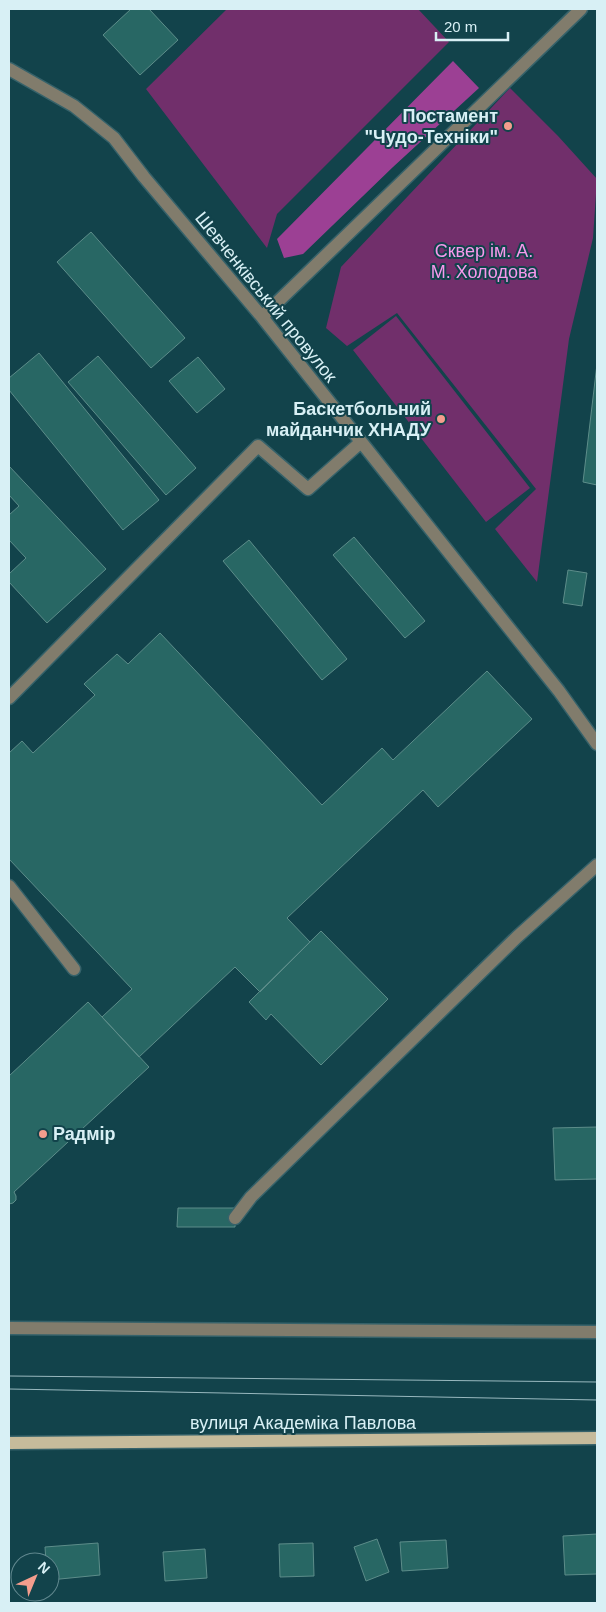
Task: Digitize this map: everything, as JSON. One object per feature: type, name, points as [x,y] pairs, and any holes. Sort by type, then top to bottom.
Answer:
[{"type":"main road","name":"вулиця Академіка Павлова","points":[[9,1443],[597,1438]]},
{"type":"street","points":[[262,317],[581,9]]},
{"type":"street","name":"Шевченківський провулок","points":[[9,70],[74,106],[114,138],[144,178],[262,317],[559,692],[597,744]]},
{"type":"street","points":[[9,698],[258,446],[308,489],[361,442]]},
{"type":"street","points":[[236,1218],[251,1197],[517,937],[597,865]]},
{"type":"street","points":[[9,886],[74,969]]},
{"type":"street","points":[[9,1328],[597,1332]]},
{"type":"green space","points":[[227,9],[418,9],[449,42],[277,214],[267,248],[146,89]]},
{"type":"green space","name":"Сквер ім. А. М. Холодова","points":[[510,88],[558,136],[597,179],[593,238],[569,339],[537,582],[495,529],[536,489],[397,313],[347,346],[326,328],[341,267]]},
{"type":"green space","name":"Баскетбольний майданчик ХНАДУ","points":[[396,316],[530,488],[486,522],[353,350]]},
{"type":"shaded area","points":[[453,61],[479,88],[393,167],[303,254],[284,258],[277,239]]},
{"type":"building","points":[[131,9],[149,9],[178,40],[140,75],[103,35]]},
{"type":"building","points":[[91,232],[185,338],[151,368],[57,262]]},
{"type":"building","points":[[39,353],[159,500],[123,530],[9,390],[9,378]]},
{"type":"building","points":[[98,356],[196,468],[166,495],[68,382]]},
{"type":"building","points":[[198,357],[225,389],[197,413],[169,381]]},
{"type":"building","points":[[597,364],[597,485],[583,482]]},
{"type":"building","points":[[9,466],[106,569],[47,623],[9,582],[9,574],[26,558],[9,540],[9,515],[19,506],[9,495]]},
{"type":"building","points":[[354,537],[425,621],[405,638],[333,555]]},
{"type":"building","points":[[249,540],[347,659],[322,680],[223,561]]},
{"type":"building","points":[[568,570],[587,573],[582,606],[563,603]]},
{"type":"building","points":[[160,633],[322,805],[382,748],[393,760],[487,671],[532,719],[438,807],[423,790],[287,918],[310,942],[260,992],[235,967],[139,1057],[102,1017],[132,989],[9,859],[9,753],[22,741],[33,753],[95,695],[84,684],[117,654],[128,664]]},
{"type":"building","points":[[321,931],[388,999],[321,1065],[271,1014],[266,1020],[249,1002]]},
{"type":"building","name":"Радмір","points":[[88,1002],[149,1067],[14,1192],[16,1200],[9,1204],[9,1076]]},
{"type":"building","points":[[597,1127],[597,1179],[555,1180],[553,1128]]},
{"type":"building","points":[[178,1208],[236,1208],[235,1227],[177,1227]]},
{"type":"building","points":[[597,1534],[597,1574],[565,1575],[563,1536]]},
{"type":"building","points":[[377,1539],[389,1572],[366,1581],[354,1547]]},
{"type":"building","points":[[446,1540],[448,1568],[402,1571],[400,1542]]},
{"type":"building","points":[[98,1543],[100,1575],[60,1579],[60,1552],[45,1552],[45,1547]]},
{"type":"building","points":[[313,1543],[314,1576],[280,1577],[279,1544]]},
{"type":"building","points":[[205,1549],[207,1578],[165,1581],[163,1552]]},
{"type":"tram line","points":[[9,1376],[597,1382]]},
{"type":"tram line","points":[[9,1389],[597,1400]]},
{"type":"place","name":"Постамент \"Чудо-Техніки\"","points":[[508,126]]},
{"type":"place","name":"Баскетбольний майданчик ХНАДУ","points":[[441,419]]},
{"type":"place","name":"Радмір","points":[[43,1134]]}]
